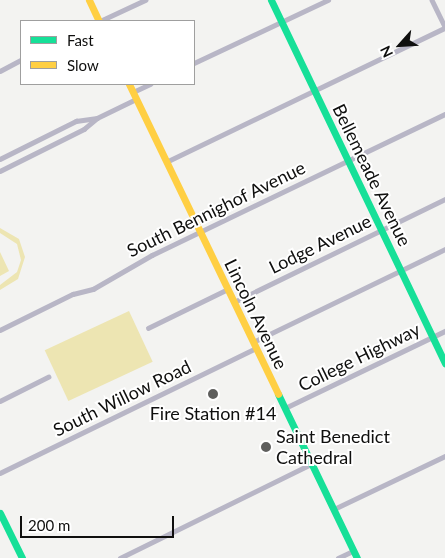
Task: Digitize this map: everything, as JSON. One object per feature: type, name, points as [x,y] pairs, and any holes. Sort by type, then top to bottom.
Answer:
[{"type":"street","points":[[89,0],[99,20]]},
{"type":"street","points":[[102,20],[146,0]]},
{"type":"street","name":"Bellemeade Avenue","points":[[271,0],[445,363]]},
{"type":"street","points":[[195,63],[328,0]]},
{"type":"street","points":[[166,162],[445,28],[432,0]]},
{"type":"street","points":[[0,71],[20,61]]},
{"type":"street","name":"Lincoln Avenue","points":[[129,85],[357,558]]},
{"type":"street","points":[[0,171],[84,129],[97,118],[149,85]]},
{"type":"street","name":"South Bennighof Avenue","points":[[0,330],[73,294],[93,289],[115,274],[445,114]]},
{"type":"street","points":[[0,159],[76,121],[97,118]]},
{"type":"street","name":"Lodge Avenue","points":[[234,302],[445,199]]},
{"type":"street","name":"South Willow Road","points":[[0,473],[445,249]]},
{"type":"street","points":[[148,328],[228,289]]},
{"type":"street","name":"College Highway","points":[[285,408],[445,332]]},
{"type":"street","points":[[0,401],[48,377]]},
{"type":"street","points":[[334,510],[445,456]]},
{"type":"street","points":[[120,558],[312,464]]},
{"type":"street","points":[[0,513],[22,558]]},
{"type":"street","points":[[338,558],[353,551]]},
{"type":"shaded area","points":[[0,228],[19,239],[25,257],[18,279],[0,290],[0,285],[17,272],[21,260],[17,244],[0,233]]},
{"type":"shaded area","points":[[0,252],[9,271],[0,276]]},
{"type":"shaded area","points":[[129,311],[153,362],[68,401],[45,350]]},
{"type":"traffic: fast","points":[[271,0],[445,363]]},
{"type":"traffic: fast","points":[[278,394],[357,558]]},
{"type":"traffic: fast","points":[[0,513],[22,558]]},
{"type":"traffic: slow","points":[[89,0],[99,20]]},
{"type":"traffic: slow","points":[[129,85],[278,394]]},
{"type":"place","name":"Fire Station #14","points":[[213,394]]},
{"type":"place","name":"Saint Benedict Cathedral","points":[[266,447]]}]
